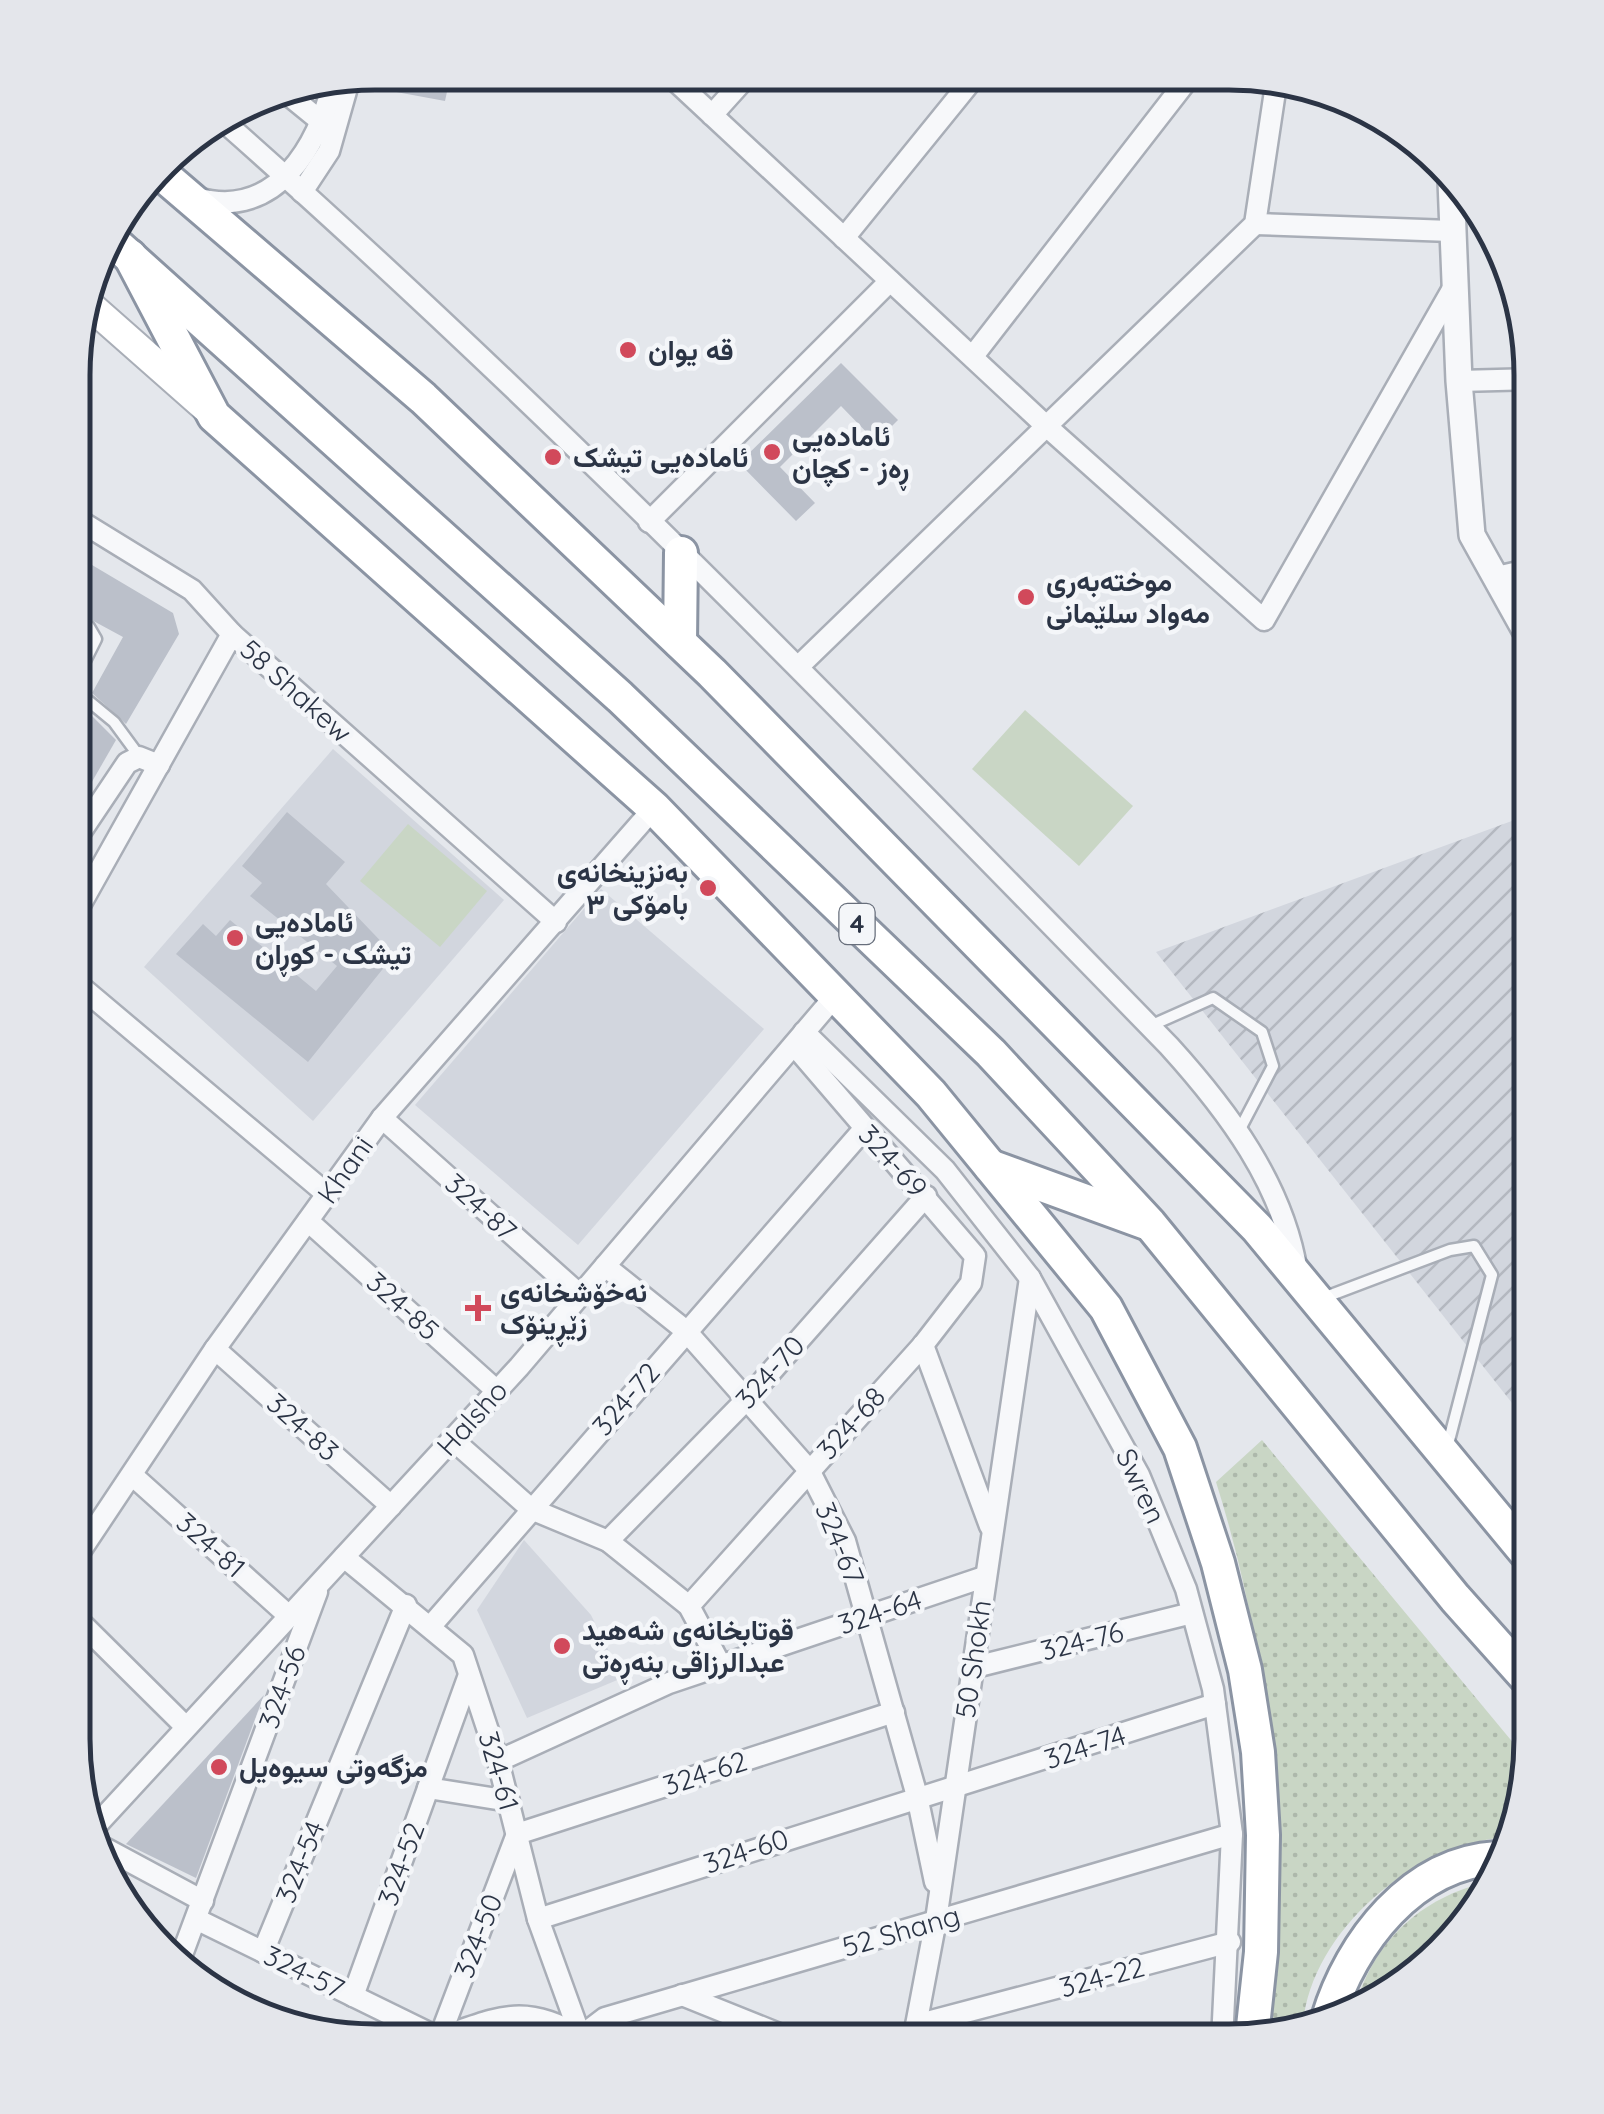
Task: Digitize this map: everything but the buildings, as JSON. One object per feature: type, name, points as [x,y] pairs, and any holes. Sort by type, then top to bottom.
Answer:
[{"type":"highway","points":[[168,180],[423,398],[680,642],[1257,1228],[1513,1537]]},
{"type":"highway","name":"4","points":[[120,248],[634,711],[991,1053],[1150,1224],[1455,1598],[1513,1663]]},
{"type":"highway","points":[[120,249],[214,416],[654,808],[931,1094],[1106,1308],[1180,1448],[1218,1563],[1245,1670],[1258,1752],[1261,1952],[1237,2024]]},
{"type":"highway","points":[[680,554],[680,642]]},
{"type":"highway","points":[[990,1166],[1150,1224]]},
{"type":"highway","points":[[1481,1496],[1513,1524]]},
{"type":"highway","points":[[1455,1598],[1513,1679]]},
{"type":"highway","points":[[1335,2003],[1367,1936],[1400,1900],[1449,1868],[1487,1860]]},
{"type":"main road","points":[[98,312],[214,416]]},
{"type":"street","points":[[685,90],[1044,424],[1264,620],[1456,283]]},
{"type":"street","points":[[712,115],[735,90]]},
{"type":"street","points":[[844,238],[965,90]]},
{"type":"street","points":[[973,356],[1179,90]]},
{"type":"street","points":[[302,192],[333,141],[346,92]]},
{"type":"street","points":[[186,194],[233,202],[262,194],[286,177],[323,123],[330,94]]},
{"type":"street","points":[[799,666],[1044,424],[1255,224],[1275,94]]},
{"type":"street","points":[[296,101],[323,123]]},
{"type":"street","points":[[231,128],[451,329],[799,666],[1150,1026],[1216,1098],[1238,1132],[1276,1197],[1307,1290]]},
{"type":"street","points":[[1451,196],[1459,381],[1472,535],[1514,610]]},
{"type":"street","points":[[1255,224],[1451,231]]},
{"type":"street","points":[[649,522],[890,281]]},
{"type":"street","points":[[1459,381],[1514,379]]},
{"type":"street","points":[[90,533],[192,590],[232,634]]},
{"type":"street","points":[[1496,577],[1514,573]]},
{"type":"street","name":"58 Shakew","points":[[90,883],[149,761],[232,634],[556,922]]},
{"type":"street","points":[[90,818],[127,764],[149,761]]},
{"type":"street","name":"Khani","points":[[90,1537],[215,1349],[382,1118],[654,808]]},
{"type":"street","points":[[90,994],[328,1195]]},
{"type":"street","name":"Halsho","points":[[102,1820],[497,1391],[836,995]]},
{"type":"street","name":"324-69","points":[[799,1038],[864,1129],[975,1256],[971,1283]]},
{"type":"street","name":"Swren","points":[[799,1038],[945,1170],[1030,1278],[1139,1475],[1192,1613],[1216,1704],[1232,1834],[1233,2024]]},
{"type":"street","name":"324-87","points":[[382,1118],[580,1296]]},
{"type":"street","name":"324-72","points":[[430,1628],[685,1330],[864,1129]]},
{"type":"street","name":"324-70","points":[[608,1541],[747,1400],[926,1196]]},
{"type":"street","name":"324-85","points":[[308,1221],[497,1391]]},
{"type":"street","name":"324-67","points":[[606,1266],[685,1330],[808,1470],[845,1541],[918,1796],[938,1898]]},
{"type":"street","name":"50 Shokh","points":[[916,2024],[936,1920],[1030,1278]]},
{"type":"street","name":"324-68","points":[[689,1606],[923,1345],[971,1283]]},
{"type":"street","points":[[923,1345],[991,1530]]},
{"type":"street","name":"324-83","points":[[215,1349],[391,1506]]},
{"type":"street","points":[[453,1440],[531,1509],[608,1541],[689,1606],[720,1664]]},
{"type":"street","name":"324-81","points":[[132,1474],[290,1616]]},
{"type":"street","name":"324-61","points":[[344,1557],[463,1654],[498,1760],[538,1919],[576,2024]]},
{"type":"street","name":"324-64","points":[[498,1760],[720,1664],[984,1577]]},
{"type":"street","name":"324-56","points":[[184,1950],[321,1582]]},
{"type":"street","name":"324-54","points":[[263,1952],[406,1605]]},
{"type":"street","name":"324-76","points":[[971,1668],[1192,1613]]},
{"type":"street","points":[[90,1631],[186,1728]]},
{"type":"street","name":"324-52","points":[[353,1996],[470,1675]]},
{"type":"street","name":"324-74","points":[[955,1790],[1216,1704]]},
{"type":"street","name":"324-62","points":[[517,1834],[894,1712]]},
{"type":"street","points":[[428,1788],[508,1801]]},
{"type":"street","name":"324-60","points":[[538,1919],[918,1796],[955,1790]]},
{"type":"street","name":"324-50","points":[[444,2024],[517,1834]]},
{"type":"street","name":"52 Shang","points":[[598,2024],[605,2018],[1232,1834]]},
{"type":"street","name":"324-57","points":[[115,1856],[263,1952],[410,2024]]},
{"type":"street","name":"324-22","points":[[945,2024],[1230,1942]]},
{"type":"street","points":[[682,1995],[754,2024]]},
{"type":"street","points":[[480,2024],[504,2016],[534,2014],[554,2024]]},
{"type":"lane","points":[[90,702],[149,761]]},
{"type":"lane","points":[[1150,1026],[1213,998],[1262,1032],[1273,1066],[1238,1132]]},
{"type":"lane","points":[[1307,1290],[1474,1246],[1492,1275],[1446,1454]]},
{"type":"shaded area","points":[[333,749],[504,900],[313,1121],[144,967]]},
{"type":"shaded area","points":[[1514,820],[1513,1405],[1156,952]]},
{"type":"shaded area","points":[[601,889],[764,1029],[578,1245],[415,1105]]},
{"type":"shaded area","points":[[524,1540],[591,1615],[622,1678],[527,1718],[477,1610]]},
{"type":"green space","points":[[1025,710],[1133,806],[1079,866],[972,769]]},
{"type":"green space","points":[[408,824],[487,891],[440,947],[360,881]]},
{"type":"green space","points":[[1262,1440],[1513,1743],[1509,1795],[1496,1839],[1436,1856],[1373,1898],[1326,1956],[1305,2013],[1271,2021],[1276,1892],[1270,1754],[1251,1618],[1216,1482]]},
{"type":"green space","points":[[1472,1887],[1443,1927],[1417,1953],[1360,1992],[1372,1965],[1402,1927],[1421,1911]]},
{"type":"place","name":"قه یوان","points":[[628,350]]},
{"type":"place","name":"ئامادەیی ڕەز - کچان","points":[[772,452]]},
{"type":"place","name":"ئامادەیی تیشک","points":[[553,457]]},
{"type":"place","name":"موختەبەری مەواد سلێمانی","points":[[1026,597]]},
{"type":"place","name":"بەنزینخانەی بامۆکی ٣","points":[[708,888]]},
{"type":"place","name":"ئامادەیی تیشک - کوڕان","points":[[235,938]]},
{"type":"place","name":"نەخۆشخانەی زێڕینۆک","points":[[478,1308]]},
{"type":"place","name":"قوتابخانەی شەهید عبدالرزاقی بنەڕەتی","points":[[562,1646]]},
{"type":"place","name":"مزگەوتی سیوەیل","points":[[219,1767]]}]
